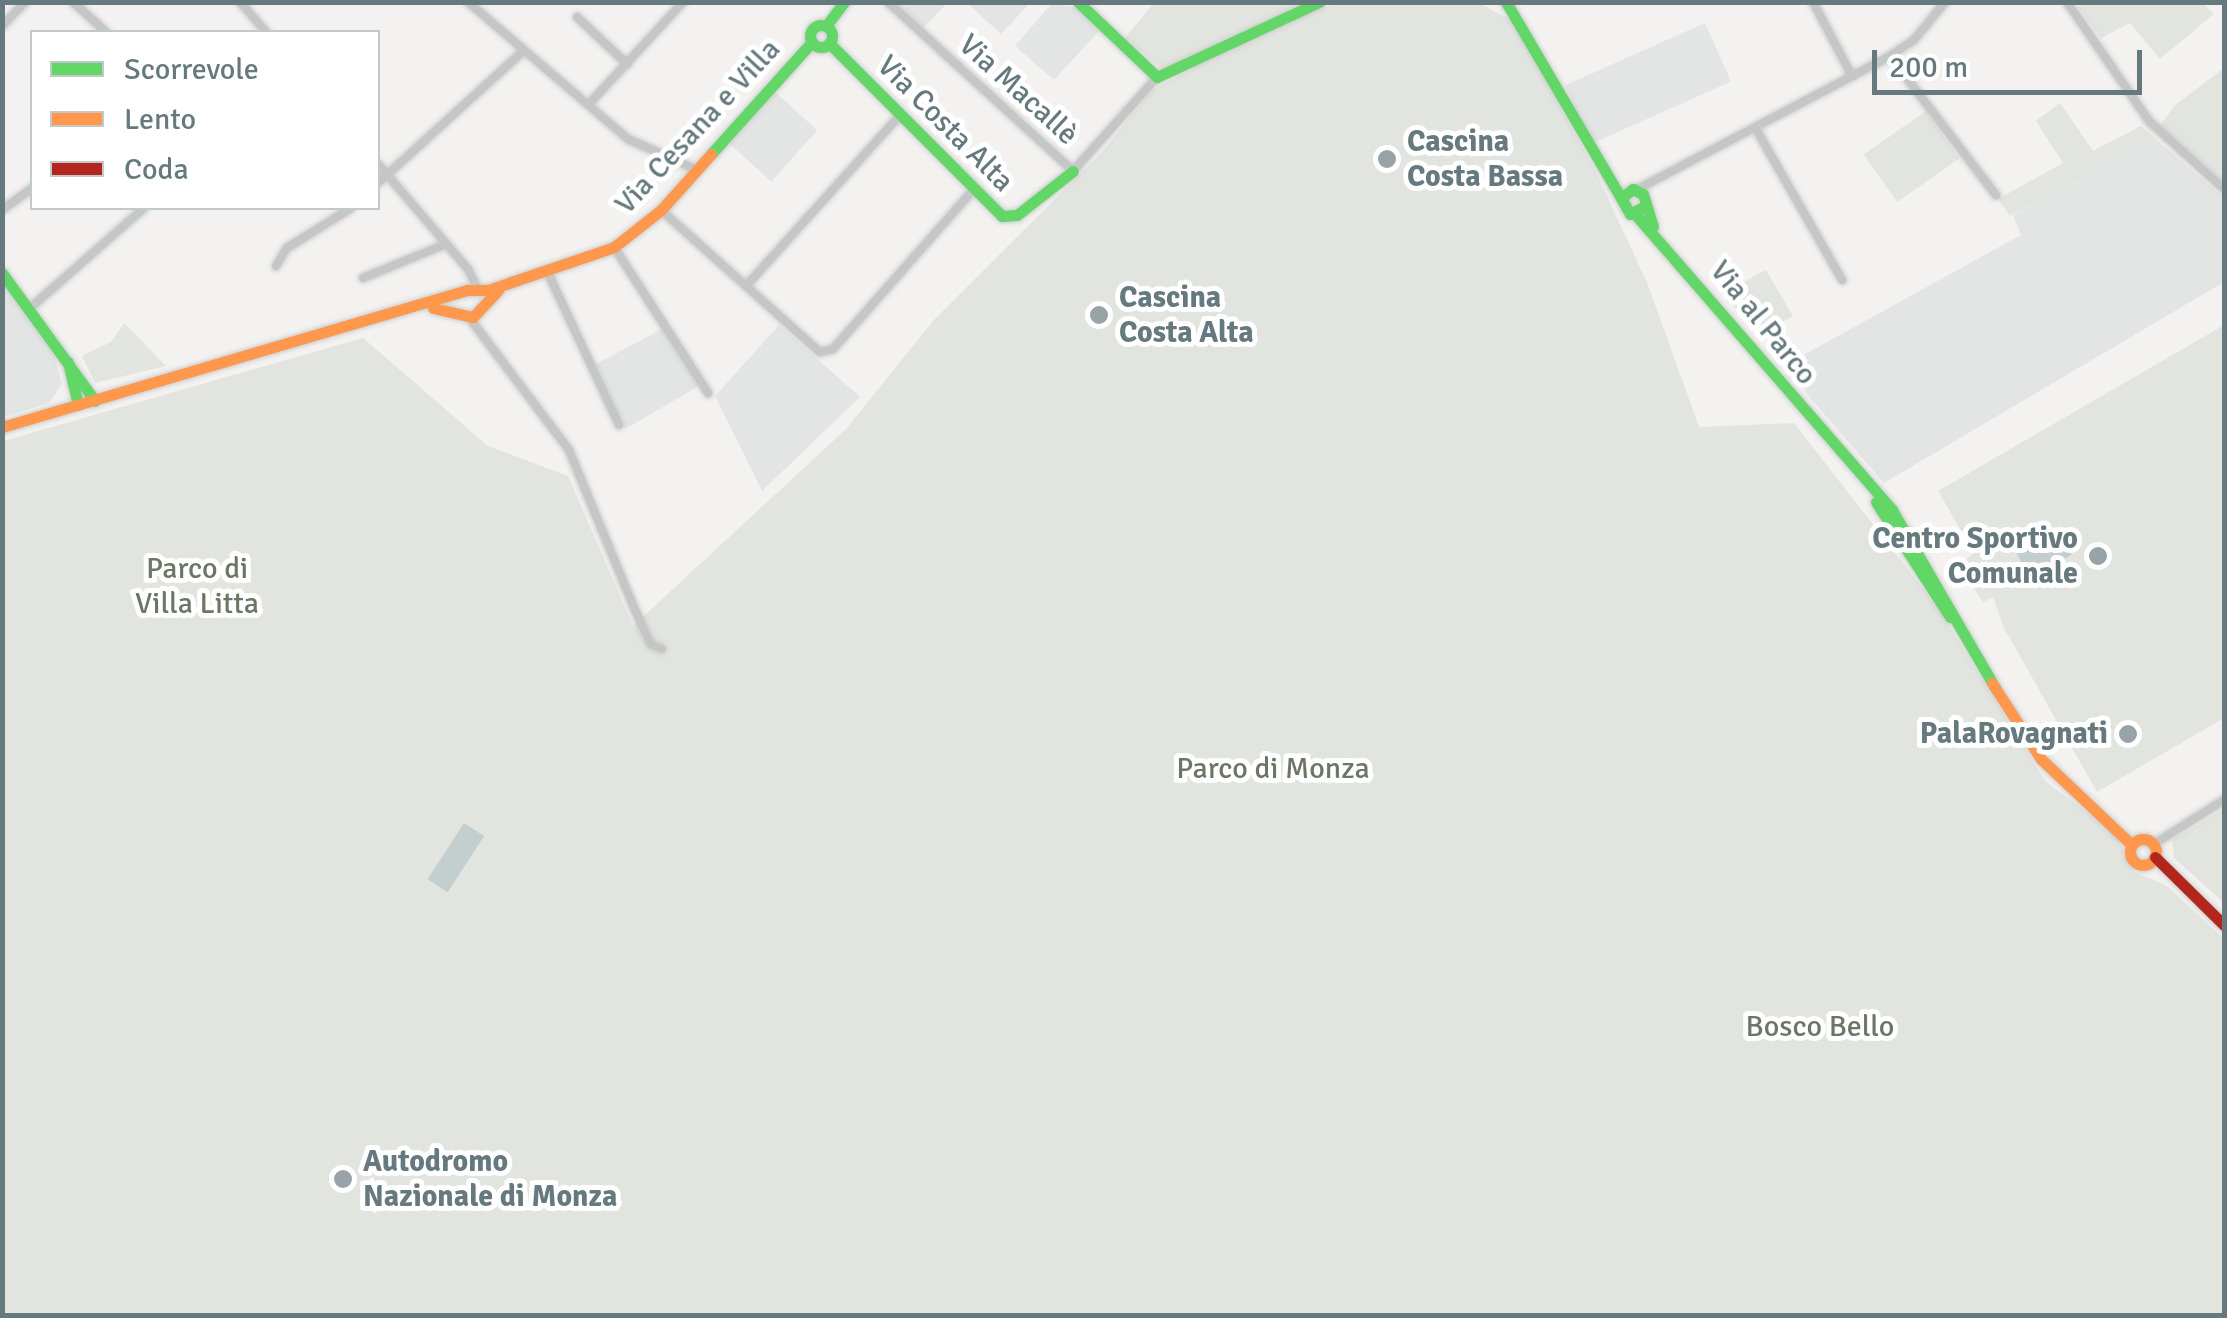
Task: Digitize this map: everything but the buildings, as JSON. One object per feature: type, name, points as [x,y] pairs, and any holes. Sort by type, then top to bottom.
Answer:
[{"type":"street","points":[[2,26],[25,2]]},
{"type":"street","points":[[73,2],[104,30]]},
{"type":"street","points":[[240,2],[264,30]]},
{"type":"street","points":[[468,2],[642,148],[697,170]]},
{"type":"street","points":[[590,104],[682,2]]},
{"type":"street","points":[[812,42],[829,43],[826,26],[844,2]]},
{"type":"street","name":"Via Macallè","points":[[888,2],[1073,171]]},
{"type":"street","points":[[1078,2],[1157,76],[1319,2]]},
{"type":"street","points":[[1506,2],[1605,165],[1623,210],[1642,207]]},
{"type":"street","points":[[1813,2],[1852,76]]},
{"type":"street","points":[[1621,198],[1635,189],[1651,186],[1890,56],[1914,40],[1945,2]]},
{"type":"street","points":[[2067,2],[2149,122],[2224,189]]},
{"type":"street","points":[[577,17],[627,64]]},
{"type":"street","name":"Via Cesana e Villa","points":[[2,428],[419,308],[472,302],[507,283],[614,248],[662,210],[812,42],[812,28],[826,26]]},
{"type":"street","name":"Via Costa Alta","points":[[829,43],[1008,219],[1073,171],[1157,76]]},
{"type":"street","points":[[380,182],[524,50]]},
{"type":"street","points":[[1890,56],[1996,195]]},
{"type":"street","points":[[746,286],[900,115]]},
{"type":"street","points":[[1756,129],[1842,280]]},
{"type":"street","points":[[1605,165],[1635,189],[1642,207]]},
{"type":"street","points":[[380,166],[468,270],[472,302],[484,332],[569,450],[634,608],[651,644],[662,649]]},
{"type":"street","points":[[1642,207],[1651,186]]},
{"type":"street","points":[[2,210],[30,189]]},
{"type":"street","points":[[662,210],[820,352],[834,349],[974,189]]},
{"type":"street","name":"Via al Parco","points":[[1642,207],[1653,226],[1906,530],[2040,759],[2132,845],[2137,863],[2154,851]]},
{"type":"street","points":[[30,309],[142,210]]},
{"type":"street","points":[[276,266],[287,248],[347,210]]},
{"type":"street","points":[[363,278],[446,244]]},
{"type":"street","points":[[614,248],[708,393]]},
{"type":"street","points":[[547,270],[620,426]]},
{"type":"street","points":[[2,272],[95,400]]},
{"type":"street","points":[[67,360],[78,405]]},
{"type":"street","points":[[55,412],[70,380]]},
{"type":"street","points":[[2154,851],[2224,800]]},
{"type":"street","points":[[2132,845],[2144,839],[2224,925]]},
{"type":"shaded area","points":[[896,3],[947,3],[923,28]]},
{"type":"shaded area","points":[[967,3],[1030,3],[1001,34]]},
{"type":"shaded area","points":[[1052,3],[1076,8],[1100,30],[1054,80],[1015,46]]},
{"type":"shaded area","points":[[1705,23],[1731,81],[1591,144],[1565,85]]},
{"type":"shaded area","points":[[775,92],[817,130],[771,181],[729,143]]},
{"type":"shaded area","points":[[2157,140],[2224,198],[2224,282],[1884,483],[1806,393],[1786,357],[1798,358],[2021,235],[2013,215]]},
{"type":"shaded area","points":[[3,285],[54,355],[62,384],[49,403],[3,417]]},
{"type":"shaded area","points":[[779,325],[860,397],[762,491],[715,396]]},
{"type":"shaded area","points":[[662,329],[699,386],[625,429],[596,364]]},
{"type":"shaded area","points":[[2059,531],[2072,555],[2029,577],[2017,554]]},
{"type":"shaded area","points":[[464,823],[484,836],[448,892],[428,879]]},
{"type":"green space","points":[[1154,3],[1303,3],[1164,70],[1125,38]]},
{"type":"green space","name":"Parco di Monza","points":[[1338,3],[1478,3],[1512,20],[1596,172],[1648,285],[1699,427],[1794,423],[1938,608],[2045,781],[2116,834],[2135,872],[2167,886],[2224,939],[2224,1315],[3,1316],[3,441],[363,338],[488,446],[568,476],[633,626],[846,429],[933,321],[1103,151],[1152,90],[1285,21]]},
{"type":"green space","points":[[2081,3],[2203,3],[2214,14],[2160,59],[2130,23],[2101,38],[2078,7]]},
{"type":"green space","points":[[2224,68],[2224,183],[2160,126],[2174,106]]},
{"type":"green space","points":[[2060,103],[2093,151],[2141,126],[2157,140],[2010,216],[1998,199],[2063,163],[2036,121]]},
{"type":"green space","points":[[1926,111],[1959,159],[1897,202],[1864,155]]},
{"type":"green space","points":[[1766,270],[1793,316],[1758,336],[1723,293]]},
{"type":"green space","points":[[124,323],[166,366],[95,383],[82,356],[111,342]]},
{"type":"green space","name":"Centro Sportivo Comunale","points":[[2224,325],[2224,718],[2097,792],[2004,628],[1993,597],[1983,602],[1976,592],[1963,562],[1974,553],[1938,491]]},
{"type":"green space","points":[[2224,809],[2224,903],[2174,858],[2172,840]]},
{"type":"traffic: fast","points":[[826,26],[844,2]]},
{"type":"traffic: fast","points":[[1078,2],[1157,77],[1319,2]]},
{"type":"traffic: fast","points":[[1506,2],[1621,198]]},
{"type":"traffic: fast","points":[[821,25],[829,28],[832,36],[829,44],[821,47],[813,44],[810,36],[813,28],[821,25]]},
{"type":"traffic: fast","points":[[711,154],[812,42]]},
{"type":"traffic: fast","points":[[829,43],[1002,216],[1017,215],[1073,171]]},
{"type":"traffic: fast","points":[[1645,206],[1630,214],[1621,198],[1633,189],[1643,194],[1653,226]]},
{"type":"traffic: fast","points":[[1635,214],[1892,510],[1995,688]]},
{"type":"traffic: fast","points":[[2,273],[95,401]]},
{"type":"traffic: fast","points":[[68,362],[78,405]]},
{"type":"traffic: fast","points":[[1876,502],[1950,617]]},
{"type":"traffic: slow","points":[[2,427],[467,290],[488,290],[614,247],[661,210],[711,154]]},
{"type":"traffic: slow","points":[[433,308],[473,317],[498,290]]},
{"type":"traffic: slow","points":[[1992,683],[2041,759],[2132,845]]},
{"type":"traffic: slow","points":[[2143,839],[2152,843],[2156,852],[2152,861],[2143,865],[2134,861],[2130,852],[2134,843],[2143,839]]},
{"type":"traffic: jam","points":[[2155,857],[2224,925]]},
{"type":"place","name":"Cascina Costa Bassa","points":[[1387,159]]},
{"type":"place","name":"Cascina Costa Alta","points":[[1099,315]]},
{"type":"place","name":"Centro Sportivo Comunale","points":[[2098,556]]},
{"type":"place","name":"PalaRovagnati","points":[[2128,734]]},
{"type":"place","name":"Autodromo Nazionale di Monza","points":[[343,1179]]},
{"type":"park label","name":"Parco di Villa Litta","points":[[197,586]]},
{"type":"park label","name":"Bosco Bello","points":[[1820,1027]]}]
